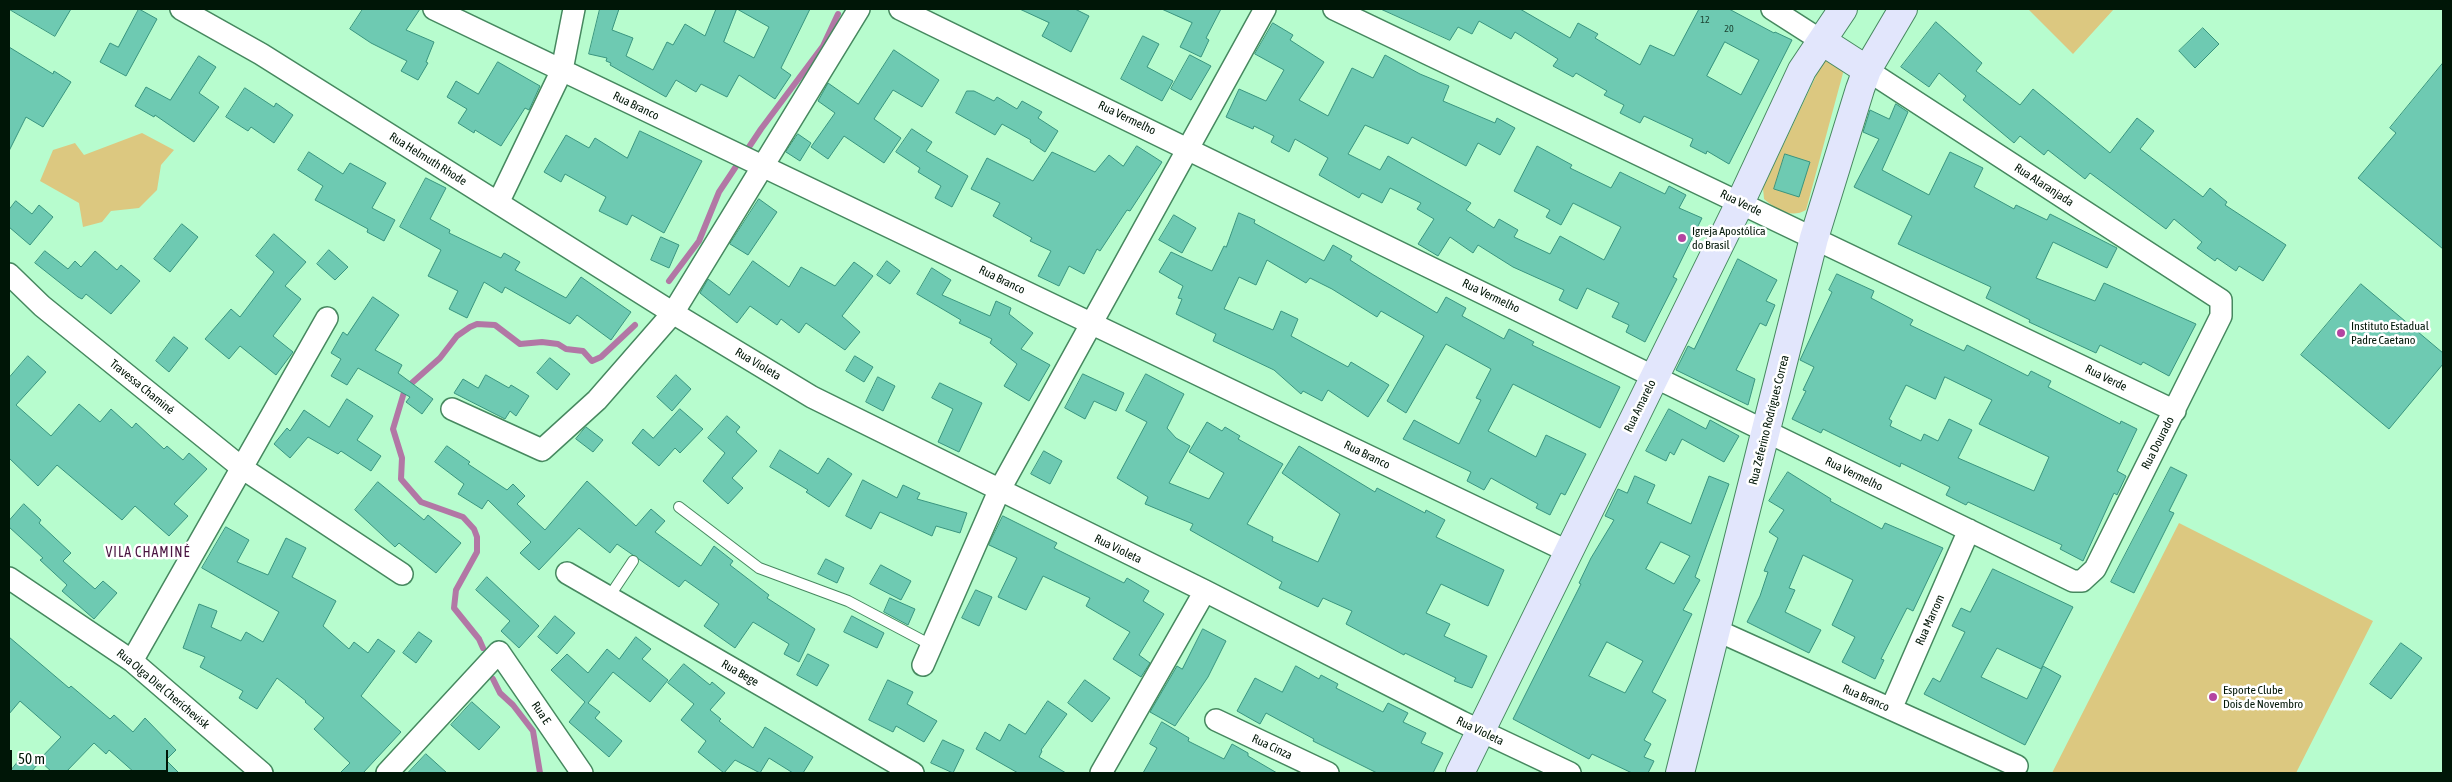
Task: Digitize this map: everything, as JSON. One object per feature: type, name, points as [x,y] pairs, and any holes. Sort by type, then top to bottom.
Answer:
[{"type":"street","name":"Rua Helmuth Rhode","points":[[181,9],[261,54],[673,313]]},
{"type":"street","name":"Rua Branco","points":[[434,9],[1569,552]]},
{"type":"street","points":[[498,203],[562,70],[574,9]]},
{"type":"street","points":[[452,410],[542,450],[597,400],[673,313],[859,9]]},
{"type":"street","name":"Rua Vermelho","points":[[900,9],[2073,581],[2082,581]]},
{"type":"street","points":[[923,665],[999,491],[1090,323],[1265,9]]},
{"type":"street","name":"Rua Verde","points":[[1334,9],[2175,411]]},
{"type":"street","points":[[1772,9],[1867,70]]},
{"type":"street","name":"Rua Amarelo","points":[[1460,773],[1482,732],[1740,203],[1802,70],[1843,9]]},
{"type":"street","name":"Rua Zeferino Rodrigues Correa","points":[[1680,773],[1814,238],[1867,70],[1903,9]]},
{"type":"street","name":"Rua Alaranjada","points":[[1867,70],[2221,300]]},
{"type":"street","name":"Travessa Chaminé","points":[[9,274],[42,306],[242,468],[402,574]]},
{"type":"street","name":"Rua Dourado","points":[[2082,581],[2094,569],[2175,411],[2221,316],[2221,300]]},
{"type":"street","name":"Rua Violeta","points":[[673,313],[812,397],[999,491],[1205,591],[1482,732],[1570,773]]},
{"type":"street","points":[[132,661],[328,318]]},
{"type":"street","name":"Rua Marrom","points":[[1891,709],[1969,530]]},
{"type":"street","name":"Rua Bege","points":[[567,573],[913,773]]},
{"type":"street","name":"Rua Olga Diel Cherichevisk","points":[[9,578],[132,661],[262,773]]},
{"type":"street","points":[[1101,773],[1205,591]]},
{"type":"street","name":"Rua Branco","points":[[1716,630],[2017,766]]},
{"type":"street","name":"Rua E","points":[[387,773],[499,652],[582,773]]},
{"type":"street","name":"Rua Cinza","points":[[1216,720],[1328,773]]},
{"type":"lane","points":[[679,507],[759,568],[848,601],[931,645]]},
{"type":"lane","points":[[609,597],[633,561]]},
{"type":"shaded area","points":[[2028,9],[2114,9],[2073,54]]},
{"type":"shaded area","points":[[1824,59],[1842,61],[1843,73],[1806,210],[1800,213],[1784,212],[1764,199],[1763,188]]},
{"type":"shaded area","points":[[142,133],[174,150],[161,165],[157,190],[139,208],[111,211],[102,222],[83,227],[79,203],[40,181],[53,150],[75,143],[84,155]]},
{"type":"shaded area","name":"Esporte Clube Dois de Novembro","points":[[2179,523],[2373,621],[2296,773],[2052,773]]},
{"type":"building","points":[[9,9],[71,9],[55,36]]},
{"type":"building","points":[[139,9],[157,19],[126,76],[100,62],[110,43],[118,47]]},
{"type":"building","points":[[363,9],[420,9],[406,30],[434,42],[426,62],[428,63],[418,80],[401,71],[407,61],[371,43],[350,29]]},
{"type":"building","points":[[600,9],[619,9],[612,30],[633,38],[626,56],[653,70],[667,42],[673,45],[685,24],[705,36],[716,9],[737,9],[810,9],[781,68],[791,75],[775,99],[739,75],[727,97],[701,84],[696,92],[676,80],[666,97],[610,65],[611,63],[606,61],[607,58],[589,54]],"holes":[[[737,9],[769,27],[754,58],[724,42]]]},
{"type":"building","points":[[1020,9],[1075,9],[1089,16],[1071,52],[1042,36],[1049,23]]},
{"type":"building","points":[[1162,9],[1221,9],[1206,38],[1209,40],[1201,57],[1180,47],[1192,23]]},
{"type":"building","points":[[1381,9],[1520,9],[1570,38],[1578,23],[1598,34],[1595,38],[1640,65],[1650,45],[1674,56],[1699,9],[1729,9],[1774,33],[1792,40],[1729,164],[1707,151],[1706,154],[1690,146],[1693,139],[1644,116],[1640,123],[1620,113],[1624,105],[1604,95],[1607,91],[1576,73],[1573,77],[1553,66],[1558,59],[1515,32],[1511,39],[1479,21],[1472,34],[1458,27],[1450,40]],"holes":[[[1725,42],[1759,60],[1741,95],[1707,76]]]},
{"type":"building","points":[[1936,22],[1982,63],[1976,71],[2020,105],[2033,89],[2110,153],[2137,118],[2154,131],[2140,149],[2203,197],[2210,188],[2227,202],[2225,205],[2286,245],[2263,281],[2239,266],[2236,271],[2217,258],[2215,261],[2197,248],[2202,242],[2174,219],[2166,229],[2090,173],[2085,179],[2048,150],[2044,155],[2020,136],[2014,143],[1963,100],[1966,96],[1939,73],[1929,87],[1901,67]]},
{"type":"building","points":[[1273,23],[1293,35],[1290,40],[1324,62],[1299,100],[1328,116],[1352,68],[1373,78],[1385,55],[1420,74],[1449,86],[1443,101],[1495,123],[1497,118],[1515,128],[1500,155],[1478,143],[1466,166],[1412,137],[1408,144],[1365,125],[1348,154],[1380,170],[1388,156],[1471,203],[1466,210],[1494,228],[1499,219],[1518,230],[1514,237],[1550,254],[1560,236],[1604,260],[1621,227],[1573,203],[1561,225],[1546,217],[1550,210],[1514,191],[1537,146],[1572,165],[1570,168],[1611,188],[1620,172],[1665,194],[1669,186],[1686,195],[1679,208],[1702,218],[1673,277],[1677,279],[1645,342],[1626,332],[1629,325],[1612,317],[1619,303],[1587,288],[1577,309],[1559,300],[1564,290],[1513,267],[1478,245],[1473,253],[1450,237],[1438,256],[1418,244],[1434,219],[1417,209],[1421,203],[1390,188],[1382,203],[1362,193],[1359,198],[1319,175],[1328,158],[1295,139],[1289,152],[1271,142],[1274,136],[1254,126],[1253,129],[1226,117],[1239,89],[1266,101],[1284,70],[1255,54]]},
{"type":"building","points":[[2203,28],[2219,44],[2195,68],[2179,51]]},
{"type":"building","points":[[1143,36],[1159,44],[1147,67],[1173,81],[1162,101],[1121,79]]},
{"type":"building","points":[[9,47],[53,74],[54,71],[71,82],[43,127],[26,117],[9,151]]},
{"type":"building","points":[[894,50],[939,80],[922,107],[893,90],[874,119],[901,138],[884,163],[844,136],[828,159],[811,147],[835,113],[818,101],[828,83],[858,104]]},
{"type":"building","points":[[1190,55],[1211,66],[1191,100],[1171,89]]},
{"type":"building","points":[[199,56],[216,67],[199,93],[219,107],[194,142],[155,115],[154,117],[135,106],[146,87],[170,100]]},
{"type":"building","points":[[498,62],[540,86],[529,110],[525,108],[501,146],[475,130],[474,133],[458,123],[467,109],[447,97],[456,81],[478,94]]},
{"type":"building","points":[[2443,63],[2443,249],[2358,178],[2396,133],[2390,128]]},
{"type":"building","points":[[245,88],[274,107],[276,103],[293,115],[274,143],[251,127],[248,131],[226,117]]},
{"type":"building","points":[[967,91],[974,91],[994,101],[997,97],[1017,109],[1022,101],[1042,112],[1038,118],[1058,131],[1045,152],[1030,142],[1031,140],[1002,124],[995,135],[956,113]]},
{"type":"building","points":[[1896,104],[1908,112],[1882,170],[1929,195],[1950,152],[1983,168],[1974,187],[2014,209],[2016,205],[2047,220],[2050,214],[2117,248],[2107,268],[2053,242],[2036,278],[2095,301],[2104,283],[2196,324],[2169,376],[2143,362],[2141,365],[2100,345],[2096,353],[2029,322],[2030,320],[1986,298],[1991,287],[1898,244],[1912,216],[1854,187],[1879,139],[1863,132],[1870,110],[1889,119]]},
{"type":"building","points":[[912,129],[932,142],[926,151],[968,176],[952,207],[935,198],[941,186],[918,172],[920,168],[896,152]]},
{"type":"building","points":[[640,131],[702,161],[664,233],[632,215],[627,225],[599,211],[606,197],[565,174],[561,182],[544,172],[566,135],[589,148],[595,138],[627,158]]},
{"type":"building","points":[[798,134],[811,143],[800,161],[786,152]]},
{"type":"building","points":[[1137,146],[1162,162],[1130,211],[1127,210],[1100,251],[1097,249],[1084,274],[1069,266],[1059,286],[1038,276],[1051,251],[1030,241],[1032,238],[993,216],[1000,203],[971,189],[987,158],[1033,181],[1052,152],[1095,172],[1109,155],[1123,166]]},
{"type":"building","points":[[309,152],[343,174],[350,163],[386,183],[372,208],[395,220],[384,241],[367,232],[368,229],[315,200],[323,186],[298,170]]},
{"type":"building","points":[[1785,154],[1810,162],[1799,197],[1774,189]]},
{"type":"building","points":[[426,178],[446,188],[430,219],[450,230],[449,233],[501,258],[504,253],[520,262],[515,270],[566,298],[581,277],[631,312],[611,340],[577,315],[570,324],[505,287],[502,293],[484,282],[467,318],[449,309],[458,291],[428,276],[441,250],[400,227]]},
{"type":"building","points":[[759,199],[777,212],[748,255],[730,244]]},
{"type":"building","points":[[16,201],[32,214],[39,205],[53,217],[30,245],[9,227],[9,210]]},
{"type":"building","points":[[1239,213],[1255,220],[1254,223],[1324,261],[1333,245],[1352,256],[1350,260],[1437,313],[1446,297],[1466,308],[1462,316],[1504,339],[1509,329],[1534,342],[1532,345],[1620,387],[1600,428],[1513,384],[1488,431],[1536,457],[1546,435],[1586,454],[1565,495],[1561,493],[1550,515],[1536,508],[1538,504],[1491,478],[1484,490],[1467,481],[1471,472],[1403,439],[1414,420],[1459,444],[1481,400],[1476,398],[1491,369],[1446,344],[1406,413],[1387,401],[1424,336],[1381,311],[1377,317],[1332,289],[1310,278],[1306,283],[1267,260],[1256,285],[1239,277],[1224,309],[1273,330],[1281,311],[1298,319],[1291,336],[1348,367],[1351,362],[1389,385],[1368,417],[1328,390],[1322,401],[1303,391],[1301,394],[1274,370],[1213,341],[1216,334],[1176,314],[1182,299],[1178,298],[1183,286],[1159,272],[1171,252],[1212,271],[1224,246],[1226,247]]},
{"type":"building","points":[[1174,215],[1196,228],[1182,253],[1159,240]]},
{"type":"building","points":[[182,224],[198,237],[170,272],[154,259]]},
{"type":"building","points":[[274,234],[306,262],[285,286],[301,299],[273,336],[293,352],[276,375],[240,346],[229,359],[205,339],[231,309],[240,317],[274,272],[256,256]]},
{"type":"building","points":[[661,237],[679,245],[669,268],[651,260]]},
{"type":"building","points":[[329,250],[348,267],[335,280],[317,264]]},
{"type":"building","points":[[45,251],[68,269],[75,261],[81,267],[95,251],[117,270],[121,265],[140,281],[111,314],[86,294],[82,299],[78,297],[35,263]]},
{"type":"building","points":[[1738,259],[1777,280],[1766,301],[1775,305],[1766,326],[1760,323],[1736,370],[1755,379],[1748,405],[1676,370],[1688,346],[1694,349]]},
{"type":"building","points":[[753,261],[789,287],[801,267],[835,286],[854,262],[873,276],[842,316],[860,332],[845,350],[806,323],[799,333],[781,319],[777,325],[750,306],[737,323],[700,293],[708,279],[729,295]]},
{"type":"building","points":[[887,261],[900,271],[890,284],[877,275]]},
{"type":"building","points":[[932,268],[951,280],[942,295],[990,316],[996,301],[1011,308],[1009,314],[1033,333],[1021,349],[1050,365],[1029,401],[1004,386],[1017,364],[990,343],[992,339],[959,323],[961,320],[917,294]]},
{"type":"building","points":[[1837,274],[1874,291],[1871,298],[1913,320],[1910,325],[1964,351],[1967,345],[2028,376],[2031,371],[2051,381],[2048,387],[2120,424],[2121,421],[2137,429],[2117,471],[2126,476],[2117,495],[2114,493],[2083,561],[2060,549],[2062,545],[1968,502],[1966,505],[1946,495],[1950,487],[1901,463],[1900,467],[1823,429],[1821,433],[1792,419],[1806,391],[1803,390],[1814,367],[1800,360],[1832,292],[1829,290]],"holes":[[[1945,377],[1992,400],[1979,424],[2049,457],[2034,491],[1958,458],[1972,430],[1949,419],[1938,441],[1924,434],[1921,441],[1890,426],[1892,421],[1889,419],[1906,385],[1935,399]]]},
{"type":"building","points":[[2361,284],[2443,353],[2443,364],[2389,429],[2301,355]]},
{"type":"building","points":[[373,297],[399,315],[375,350],[402,365],[398,373],[433,399],[422,414],[406,402],[410,397],[358,368],[347,385],[331,376],[341,359],[331,353],[343,332],[347,335]]},
{"type":"building","points":[[174,337],[188,348],[169,372],[156,361]]},
{"type":"building","points":[[28,356],[46,372],[16,405],[51,436],[79,404],[100,422],[111,409],[132,428],[136,423],[164,449],[167,446],[183,460],[189,453],[207,469],[174,504],[188,516],[169,536],[135,506],[122,520],[57,465],[38,486],[9,458],[9,378]]},
{"type":"building","points":[[855,356],[873,367],[864,382],[846,371]]},
{"type":"building","points":[[550,358],[570,374],[557,390],[537,373]]},
{"type":"building","points":[[1083,374],[1124,393],[1116,411],[1094,401],[1085,419],[1065,408]]},
{"type":"building","points":[[1146,374],[1184,394],[1167,428],[1176,438],[1190,446],[1169,483],[1209,499],[1224,473],[1189,452],[1207,422],[1222,431],[1225,427],[1240,436],[1238,439],[1283,464],[1247,524],[1273,537],[1272,541],[1318,562],[1340,514],[1282,473],[1299,446],[1375,492],[1377,488],[1425,513],[1426,510],[1445,520],[1436,537],[1504,570],[1488,606],[1441,584],[1426,613],[1450,624],[1444,636],[1487,656],[1472,688],[1454,681],[1456,678],[1405,653],[1404,655],[1346,624],[1352,611],[1323,598],[1318,607],[1279,588],[1282,582],[1190,530],[1193,524],[1145,504],[1148,497],[1117,478],[1147,422],[1126,411]]},
{"type":"building","points":[[486,375],[509,388],[511,385],[529,396],[516,416],[510,411],[505,419],[454,393],[463,379],[478,388]]},
{"type":"building","points":[[676,375],[691,389],[672,411],[657,397]]},
{"type":"building","points":[[878,377],[895,386],[883,411],[866,402]]},
{"type":"building","points":[[940,383],[982,403],[959,452],[938,442],[953,409],[932,398]]},
{"type":"building","points":[[347,399],[373,416],[357,440],[381,456],[371,471],[341,451],[338,454],[308,437],[290,458],[274,444],[287,428],[290,431],[304,410],[329,427]]},
{"type":"building","points":[[680,409],[703,429],[680,453],[675,448],[659,466],[632,443],[643,429],[653,438]]},
{"type":"building","points":[[1669,409],[1706,429],[1710,420],[1739,436],[1724,462],[1682,439],[1674,455],[1670,452],[1666,461],[1646,451]]},
{"type":"building","points":[[727,416],[740,427],[736,432],[757,451],[732,478],[743,488],[728,504],[703,481],[725,453],[708,438]]},
{"type":"building","points":[[586,427],[603,440],[593,452],[576,439]]},
{"type":"building","points":[[447,446],[470,462],[468,464],[507,490],[513,484],[525,496],[517,504],[545,530],[587,481],[636,526],[651,509],[665,521],[655,532],[701,566],[714,546],[733,561],[730,565],[769,595],[767,598],[815,629],[799,662],[784,654],[789,644],[753,622],[735,648],[704,626],[719,604],[685,580],[679,587],[617,544],[610,553],[579,528],[539,570],[520,553],[531,542],[488,500],[482,509],[458,494],[464,484],[435,462]]},
{"type":"building","points":[[780,450],[818,474],[828,458],[852,474],[829,507],[806,492],[808,490],[770,467]]},
{"type":"building","points":[[1044,451],[1062,461],[1050,484],[1031,474]]},
{"type":"building","points":[[2171,467],[2187,475],[2169,511],[2174,513],[2134,593],[2111,582]]},
{"type":"building","points":[[1788,472],[1831,499],[1830,501],[1882,529],[1885,523],[1943,548],[1913,611],[1907,608],[1881,659],[1884,660],[1875,679],[1842,662],[1855,637],[1832,625],[1853,580],[1803,555],[1789,588],[1795,590],[1785,612],[1821,630],[1809,653],[1747,622],[1760,596],[1768,572],[1764,571],[1778,538],[1769,532],[1784,510],[1769,501]]},
{"type":"building","points":[[1635,476],[1655,485],[1647,503],[1691,524],[1709,476],[1729,484],[1695,577],[1700,580],[1683,610],[1692,614],[1652,692],[1666,700],[1644,740],[1651,744],[1644,757],[1654,761],[1648,773],[1632,773],[1592,754],[1589,759],[1513,719],[1581,584],[1579,583],[1591,558],[1614,520],[1605,516],[1618,489],[1627,493]],"holes":[[[1661,542],[1690,556],[1674,584],[1646,569]],[[1607,642],[1643,661],[1625,693],[1589,676]]]},
{"type":"building","points":[[863,480],[897,498],[903,485],[920,493],[917,499],[967,513],[960,533],[936,526],[932,536],[880,512],[871,529],[846,516]]},
{"type":"building","points":[[378,482],[424,520],[428,515],[461,543],[436,573],[399,543],[395,547],[355,510]]},
{"type":"building","points":[[24,504],[41,520],[39,523],[71,553],[63,561],[95,589],[103,581],[117,593],[94,619],[62,591],[67,585],[40,560],[43,558],[9,527],[9,521]]},
{"type":"building","points":[[1003,516],[1057,543],[1054,548],[1124,583],[1127,578],[1149,591],[1143,601],[1164,614],[1139,655],[1150,663],[1141,677],[1113,659],[1130,632],[1086,606],[1090,598],[1043,576],[1026,610],[998,597],[1017,558],[989,545]]},
{"type":"building","points":[[226,527],[249,540],[237,562],[268,575],[286,538],[306,548],[292,577],[336,601],[323,626],[349,649],[354,642],[368,653],[378,639],[395,651],[361,696],[401,732],[363,773],[340,773],[350,763],[314,729],[324,718],[277,678],[257,709],[239,698],[243,691],[200,667],[205,657],[183,648],[199,604],[217,611],[211,627],[241,641],[246,632],[263,642],[279,612],[202,568]]},
{"type":"building","points":[[826,559],[844,568],[837,583],[818,574]]},
{"type":"building","points":[[881,565],[911,581],[901,600],[870,584]]},
{"type":"building","points":[[1993,569],[2073,607],[2041,669],[1997,648],[1981,677],[2027,699],[2043,666],[2061,676],[2025,745],[1924,694],[1933,678],[1940,682],[1965,632],[1952,626],[1961,608],[1970,612]]},
{"type":"building","points":[[487,577],[539,626],[519,648],[501,631],[510,621],[476,590]]},
{"type":"building","points":[[976,590],[992,597],[979,626],[962,618]]},
{"type":"building","points":[[890,598],[915,609],[908,625],[884,612]]},
{"type":"building","points":[[555,616],[575,633],[557,654],[538,637]]},
{"type":"building","points":[[852,616],[884,633],[877,648],[844,632]]},
{"type":"building","points":[[1203,629],[1226,641],[1208,677],[1175,726],[1150,712],[1177,666],[1182,669]]},
{"type":"building","points":[[419,632],[432,641],[416,663],[403,653]]},
{"type":"building","points":[[9,637],[69,688],[71,686],[110,719],[114,715],[133,732],[145,718],[176,750],[166,760],[179,773],[135,773],[109,750],[106,754],[94,743],[65,773],[53,773],[39,760],[61,737],[20,701],[9,714]]},
{"type":"building","points":[[636,637],[651,649],[642,659],[668,680],[650,702],[613,672],[588,703],[600,712],[595,718],[622,741],[609,757],[569,722],[585,702],[551,670],[567,654],[588,673],[607,649],[619,659]]},
{"type":"building","points":[[2401,643],[2422,658],[2391,699],[2370,684]]},
{"type":"building","points":[[808,654],[829,665],[817,686],[797,675]]},
{"type":"building","points":[[684,664],[710,685],[712,682],[725,693],[710,710],[721,719],[719,721],[753,748],[765,727],[813,757],[803,773],[793,773],[769,758],[760,773],[735,760],[724,773],[698,752],[706,741],[681,720],[694,704],[668,683]]},
{"type":"building","points":[[1296,666],[1319,679],[1321,675],[1338,684],[1336,688],[1383,712],[1388,703],[1408,713],[1403,722],[1426,733],[1421,743],[1443,753],[1433,773],[1377,773],[1313,741],[1314,739],[1266,713],[1260,724],[1237,711],[1255,678],[1282,692]]},
{"type":"building","points":[[888,680],[913,692],[907,704],[937,721],[924,742],[896,726],[893,732],[869,720]]},
{"type":"building","points":[[1085,680],[1110,698],[1092,722],[1068,703]]},
{"type":"building","points":[[1048,701],[1067,714],[1041,750],[1039,757],[1066,773],[1018,773],[976,749],[985,732],[1000,741],[1009,724],[1025,734]]},
{"type":"building","points":[[472,702],[500,727],[479,750],[451,725]]},
{"type":"building","points":[[1162,722],[1189,738],[1188,741],[1224,759],[1232,744],[1277,773],[1143,773],[1157,748],[1150,744]]},
{"type":"building","points":[[943,740],[964,750],[953,773],[931,763]]},
{"type":"building","points":[[25,753],[38,764],[30,773],[9,773]]},
{"type":"building","points":[[426,754],[447,773],[408,773]]},
{"type":"waterway","points":[[669,281],[699,241],[719,192],[761,129],[823,46],[838,14]]},
{"type":"waterway","points":[[483,648],[479,639],[454,608],[456,590],[477,552],[477,537],[474,529],[463,517],[421,502],[401,479],[402,458],[393,429],[405,389],[440,358],[457,336],[477,324],[495,325],[520,344],[542,342],[558,344],[566,349],[583,351],[592,361],[601,357],[635,325]]},
{"type":"waterway","points":[[493,679],[500,693],[513,705],[533,731],[540,773]]},
{"type":"place","name":"Igreja Apostólica do Brasil","points":[[1682,238]]},
{"type":"place","name":"Instituto Estadual Padre Caetano","points":[[2341,333]]},
{"type":"place","name":"Esporte Clube Dois de Novembro","points":[[2213,697]]},
{"type":"district","name":"VILA CHAMINÉ","points":[[148,553]]}]
